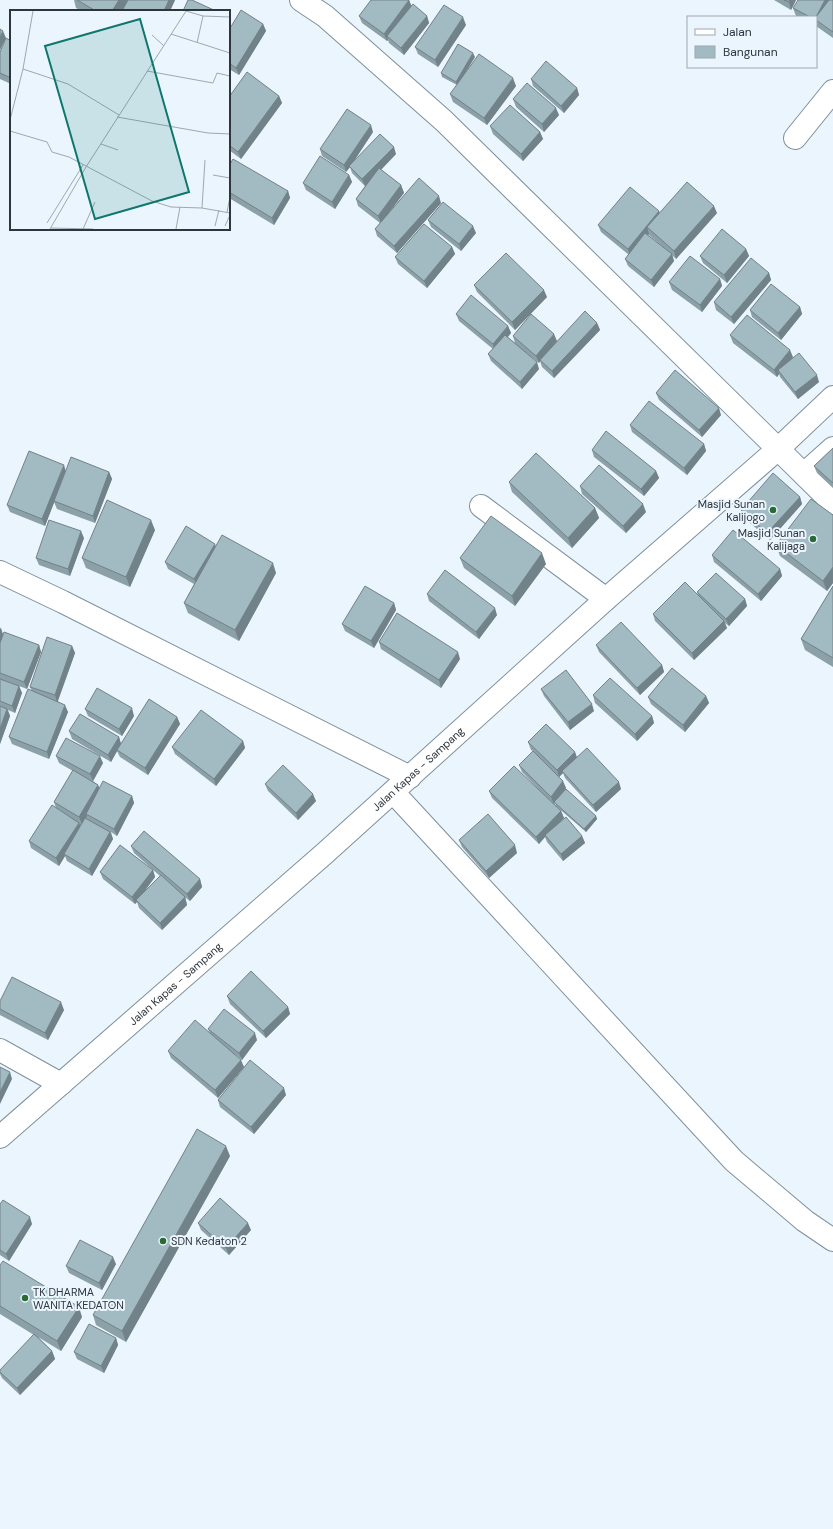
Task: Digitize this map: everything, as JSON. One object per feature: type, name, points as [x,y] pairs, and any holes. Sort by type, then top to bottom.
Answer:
[{"type":"street","points":[[301,0],[325,16],[444,121],[833,503]]},
{"type":"street","points":[[795,138],[833,90]]},
{"type":"street","name":"Jalan Kapas - Sampang","points":[[0,1137],[410,777],[606,599],[778,449],[833,397]]},
{"type":"street","points":[[804,474],[833,448]]},
{"type":"street","points":[[480,506],[606,599]]},
{"type":"street","points":[[0,572],[63,602],[410,777]]},
{"type":"street","points":[[393,792],[579,996],[734,1161],[805,1221],[833,1240]]},
{"type":"street","points":[[0,1050],[61,1084]]},
{"type":"building","points":[[77,0],[119,0],[113,10],[94,10]]},
{"type":"building","points":[[128,0],[169,0],[164,10],[123,10]]},
{"type":"building","points":[[188,0],[192,0],[214,10],[183,10]]},
{"type":"building","points":[[371,0],[409,0],[384,34],[359,16]]},
{"type":"building","points":[[798,0],[825,0],[817,16],[808,16],[793,8]]},
{"type":"building","points":[[829,0],[833,0],[833,32],[817,21],[817,16]]},
{"type":"building","points":[[413,4],[427,16],[401,48],[387,36]]},
{"type":"building","points":[[444,5],[463,17],[435,60],[415,47]]},
{"type":"building","points":[[241,10],[263,24],[236,68],[230,64],[230,28]]},
{"type":"building","points":[[0,29],[3,31],[0,37]]},
{"type":"building","points":[[6,38],[10,40],[10,78],[0,73],[0,52]]},
{"type":"building","points":[[458,44],[473,53],[456,82],[441,73]]},
{"type":"building","points":[[479,54],[513,78],[484,118],[450,94]]},
{"type":"building","points":[[546,61],[577,88],[561,106],[531,79]]},
{"type":"building","points":[[247,72],[279,96],[238,152],[230,146],[230,96]]},
{"type":"building","points":[[527,83],[556,108],[542,124],[513,99]]},
{"type":"building","points":[[510,105],[540,132],[521,154],[490,126]]},
{"type":"building","points":[[347,109],[371,125],[344,165],[320,149]]},
{"type":"building","points":[[380,134],[394,147],[362,179],[349,166]]},
{"type":"building","points":[[320,156],[349,175],[332,202],[303,183]]},
{"type":"building","points":[[233,159],[288,191],[272,218],[230,193],[230,164]]},
{"type":"building","points":[[379,168],[401,185],[378,216],[356,199]]},
{"type":"building","points":[[419,178],[439,196],[394,246],[375,229]]},
{"type":"building","points":[[687,182],[714,206],[674,251],[647,227]]},
{"type":"building","points":[[630,187],[659,211],[628,249],[598,225]]},
{"type":"building","points":[[443,202],[473,226],[459,244],[428,220]]},
{"type":"building","points":[[424,224],[452,247],[424,281],[395,257]]},
{"type":"building","points":[[722,229],[746,249],[724,275],[700,256]]},
{"type":"building","points":[[645,233],[672,254],[651,280],[625,259]]},
{"type":"building","points":[[506,253],[544,290],[512,322],[474,285]]},
{"type":"building","points":[[690,256],[720,279],[700,305],[669,282]]},
{"type":"building","points":[[751,258],[769,273],[731,317],[714,302]]},
{"type":"building","points":[[771,284],[800,307],[778,333],[750,310]]},
{"type":"building","points":[[471,295],[508,326],[493,344],[456,314]]},
{"type":"building","points":[[585,311],[597,323],[552,371],[540,360]]},
{"type":"building","points":[[531,314],[554,334],[536,356],[513,336]]},
{"type":"building","points":[[747,315],[790,350],[774,370],[730,335]]},
{"type":"building","points":[[505,335],[537,362],[520,382],[488,354]]},
{"type":"building","points":[[799,353],[817,375],[795,392],[778,370]]},
{"type":"building","points":[[675,370],[719,408],[699,430],[656,393]]},
{"type":"building","points":[[649,401],[704,444],[684,468],[630,425]]},
{"type":"building","points":[[606,431],[656,471],[641,489],[592,450]]},
{"type":"building","points":[[833,448],[833,483],[814,466]]},
{"type":"building","points":[[29,451],[64,465],[42,519],[7,505]]},
{"type":"building","points":[[536,453],[595,508],[568,538],[509,482]]},
{"type":"building","points":[[71,457],[109,472],[93,516],[54,501]]},
{"type":"building","points":[[599,465],[643,504],[623,526],[580,486]]},
{"type":"building","name":"Masjid Sunan Kalijogo","points":[[773,473],[800,497],[767,533],[741,510]]},
{"type":"building","name":"Masjid Sunan Kalijaga","points":[[811,499],[833,515],[833,567],[823,581],[776,545]]},
{"type":"building","points":[[107,500],[151,520],[126,577],[82,558]]},
{"type":"building","points":[[491,516],[542,553],[512,596],[460,558]]},
{"type":"building","points":[[49,520],[81,531],[68,569],[36,558]]},
{"type":"building","points":[[186,526],[215,544],[194,579],[165,562]]},
{"type":"building","points":[[733,530],[780,569],[758,594],[712,555]]},
{"type":"building","points":[[222,535],[273,563],[235,630],[184,603]]},
{"type":"building","points":[[445,570],[495,608],[476,632],[427,594]]},
{"type":"building","points":[[716,573],[745,599],[726,619],[697,592]]},
{"type":"building","points":[[685,582],[724,621],[692,653],[653,614]]},
{"type":"building","points":[[365,586],[394,603],[371,641],[342,624]]},
{"type":"building","points":[[833,586],[833,658],[801,639]]},
{"type":"building","points":[[397,613],[458,652],[439,680],[379,642]]},
{"type":"building","points":[[621,622],[662,665],[637,688],[596,645]]},
{"type":"building","points":[[4,632],[39,645],[24,682],[0,673],[0,643]]},
{"type":"building","points":[[47,637],[72,646],[55,695],[30,687]]},
{"type":"building","points":[[672,668],[706,696],[683,725],[648,697]]},
{"type":"building","points":[[566,670],[592,704],[568,722],[541,689]]},
{"type":"building","points":[[610,678],[652,716],[635,734],[593,695]]},
{"type":"building","points":[[0,679],[19,686],[12,706],[0,701]]},
{"type":"building","points":[[97,688],[132,708],[119,729],[85,709]]},
{"type":"building","points":[[28,689],[65,705],[47,752],[9,737]]},
{"type":"building","points":[[149,699],[177,717],[145,768],[117,750]]},
{"type":"building","points":[[0,706],[7,709],[0,729]]},
{"type":"building","points":[[201,710],[243,741],[214,779],[172,747]]},
{"type":"building","points":[[80,714],[119,737],[108,755],[69,731]]},
{"type":"building","points":[[546,724],[575,752],[557,770],[528,742]]},
{"type":"building","points":[[66,738],[100,756],[90,774],[56,756]]},
{"type":"building","points":[[587,748],[619,782],[593,805],[562,771]]},
{"type":"building","points":[[533,751],[563,781],[551,797],[519,765]]},
{"type":"building","points":[[283,765],[313,794],[296,813],[265,784]]},
{"type":"building","points":[[514,766],[561,811],[536,837],[489,791]]},
{"type":"building","points":[[73,770],[98,785],[79,817],[54,802]]},
{"type":"building","points":[[103,781],[132,796],[114,829],[86,814]]},
{"type":"building","points":[[566,789],[596,816],[584,829],[554,802]]},
{"type":"building","points":[[52,805],[79,823],[56,858],[29,841]]},
{"type":"building","points":[[488,814],[515,845],[486,871],[459,840]]},
{"type":"building","points":[[566,817],[582,836],[561,854],[545,835]]},
{"type":"building","points":[[85,818],[110,832],[89,869],[64,854]]},
{"type":"building","points":[[144,831],[200,879],[187,894],[131,846]]},
{"type":"building","points":[[120,845],[153,870],[132,897],[100,872]]},
{"type":"building","points":[[161,875],[185,897],[160,923],[136,900]]},
{"type":"building","points":[[251,971],[288,1007],[263,1031],[227,996]]},
{"type":"building","points":[[12,977],[61,1002],[45,1033],[0,1009],[0,1001]]},
{"type":"building","points":[[224,1009],[255,1033],[239,1053],[208,1029]]},
{"type":"building","points":[[195,1020],[241,1060],[215,1090],[168,1051]]},
{"type":"building","points":[[250,1060],[284,1088],[251,1127],[218,1100]]},
{"type":"building","points":[[0,1067],[10,1072],[0,1092]]},
{"type":"building","name":"SDN Kedaton 2","points":[[197,1129],[226,1146],[122,1331],[93,1315]]},
{"type":"building","name":"SDN Kedaton 2","points":[[220,1198],[248,1223],[226,1248],[198,1223]]},
{"type":"building","points":[[3,1200],[30,1217],[6,1254],[0,1250],[0,1204]]},
{"type":"building","points":[[80,1240],[113,1257],[99,1283],[66,1266]]},
{"type":"building","name":"TK DHARMA WANITA KEDATON","points":[[3,1261],[79,1307],[57,1341],[0,1306],[0,1265]]},
{"type":"building","points":[[89,1324],[116,1338],[101,1366],[74,1352]]},
{"type":"building","name":"TK DHARMA WANITA KEDATON","points":[[34,1334],[52,1351],[17,1388],[0,1372],[0,1370]]},
{"type":"place","name":"Masjid Sunan Kalijogo","points":[[773,510]]},
{"type":"place","name":"Masjid Sunan Kalijaga","points":[[813,539]]},
{"type":"place","name":"SDN Kedaton 2","points":[[163,1241]]},
{"type":"place","name":"TK DHARMA WANITA KEDATON","points":[[25,1298]]}]
